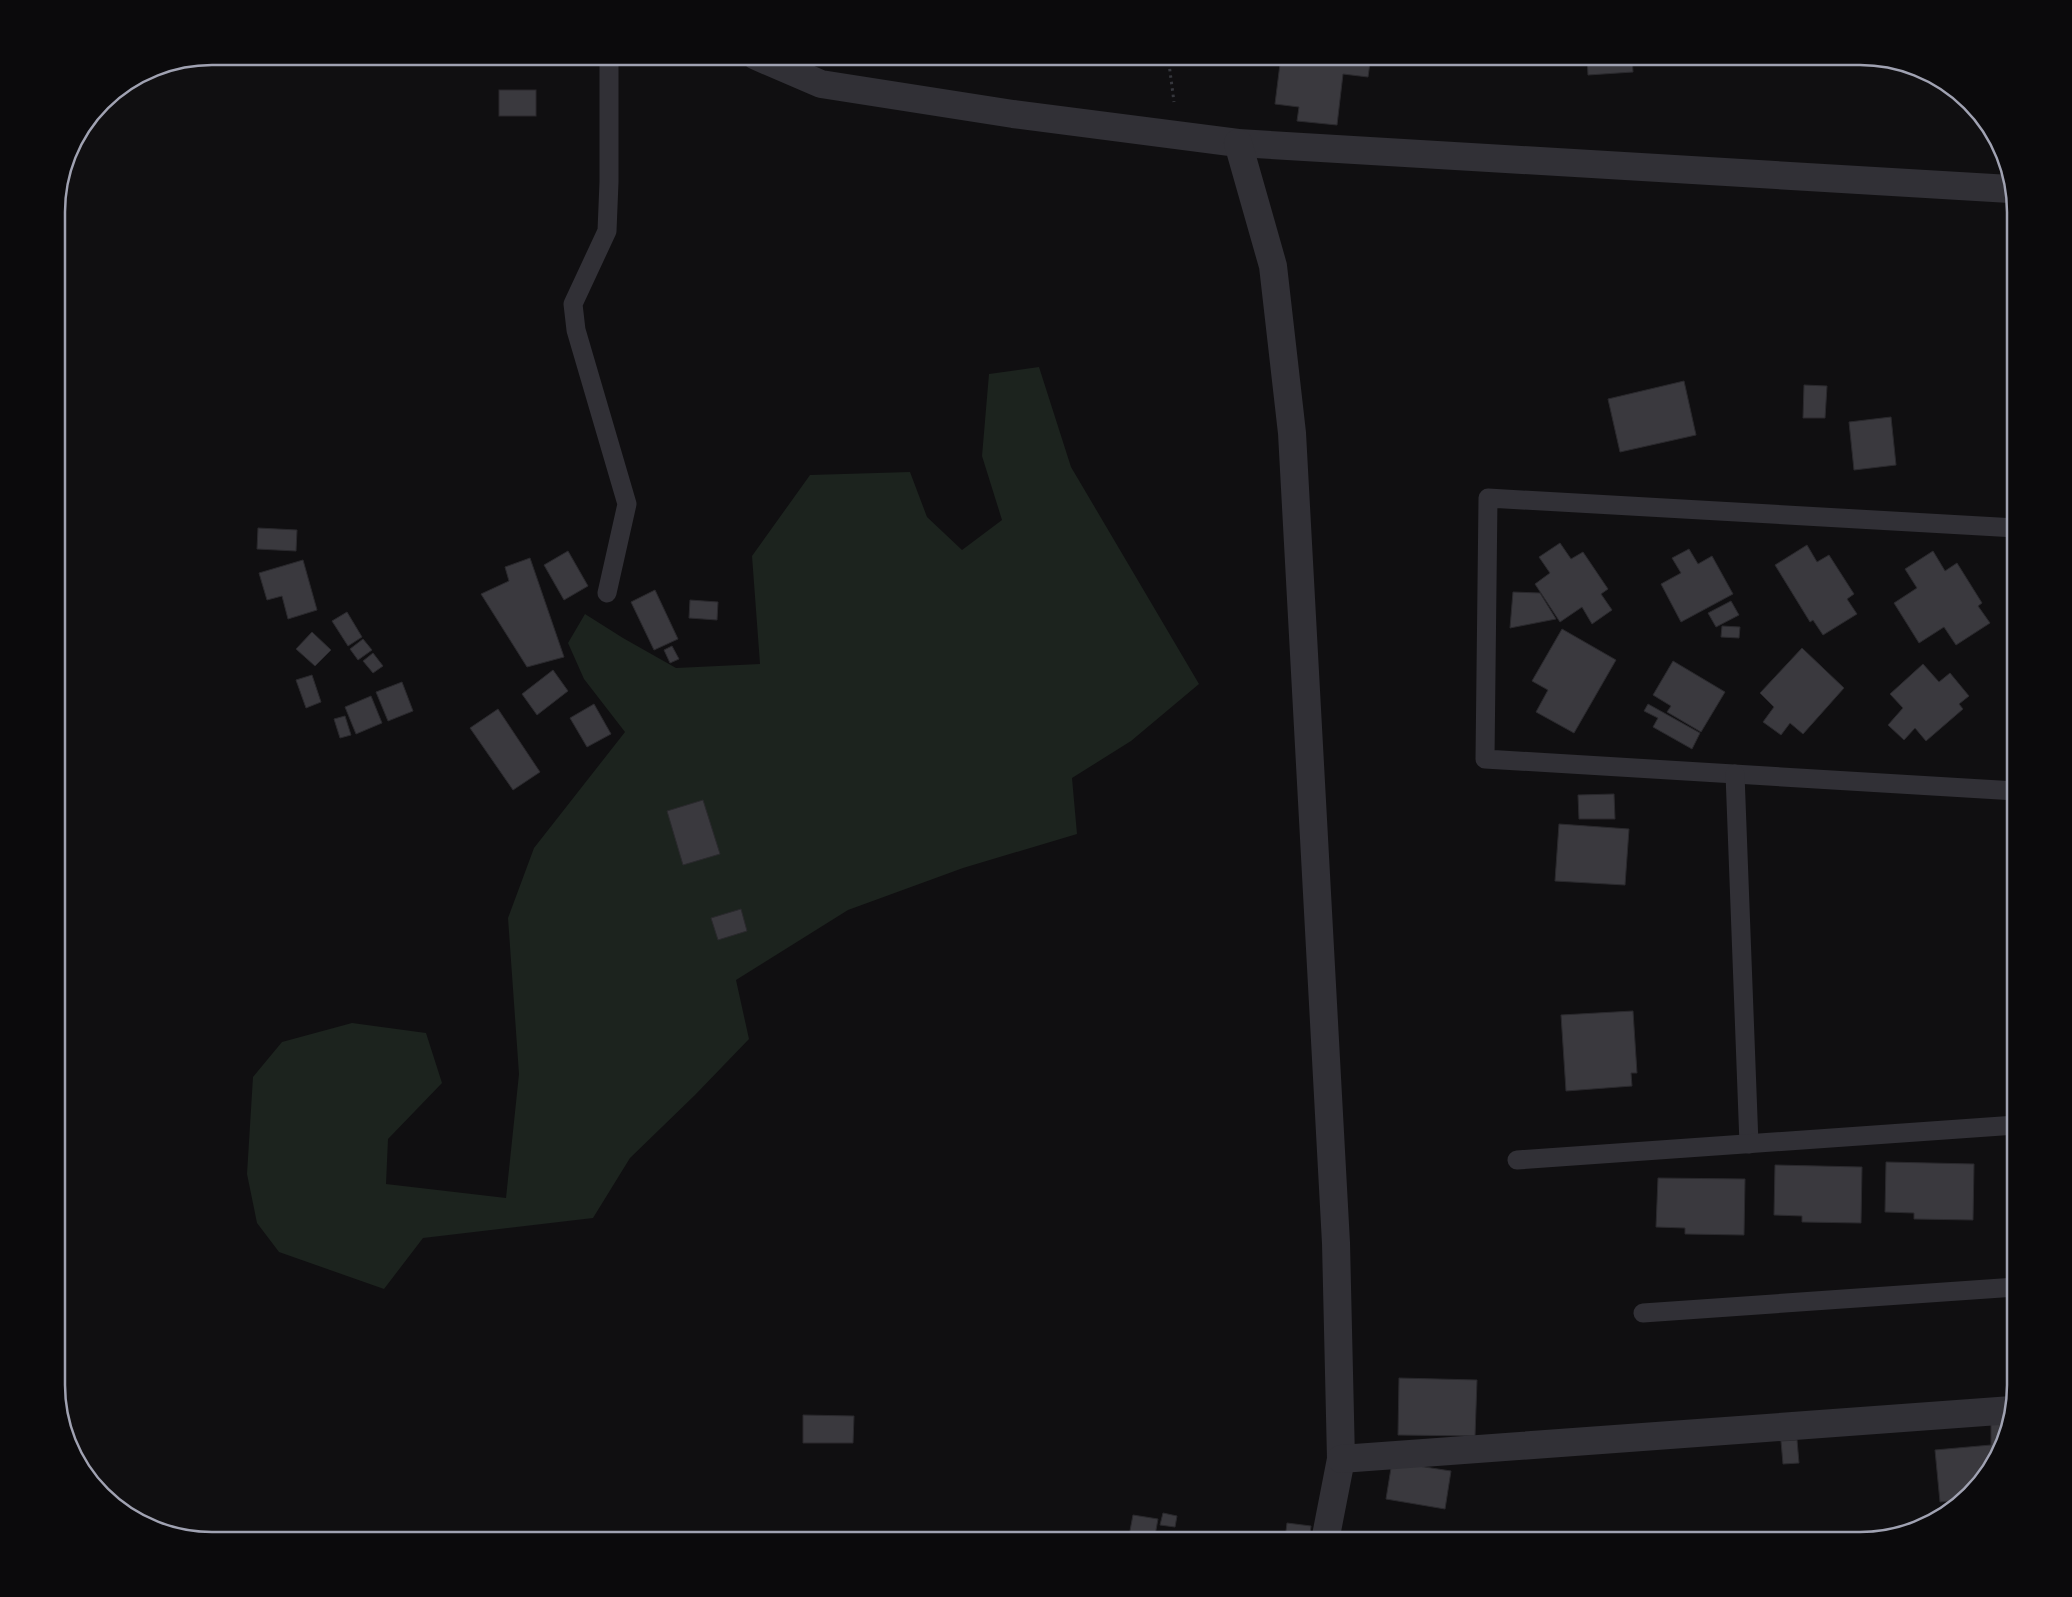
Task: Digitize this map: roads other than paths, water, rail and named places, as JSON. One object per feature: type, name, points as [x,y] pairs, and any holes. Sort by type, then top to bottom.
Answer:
[{"type":"street","points":[[777,65],[821,84],[1013,114],[1238,143],[2005,189]]},
{"type":"street","points":[[1238,143],[1273,266],[1292,433],[1336,1243],[1341,1458],[1326,1532]]},
{"type":"street","points":[[1341,1458],[2005,1411]]},
{"type":"lane","points":[[607,593],[627,504],[576,330],[573,304],[607,231],[609,65]]},
{"type":"lane","points":[[2007,527],[1488,498],[1485,759],[2007,790]]},
{"type":"lane","points":[[1735,774],[1749,1144]]},
{"type":"lane","points":[[1517,1160],[2007,1126]]},
{"type":"lane","points":[[1643,1313],[2007,1288]]}]
